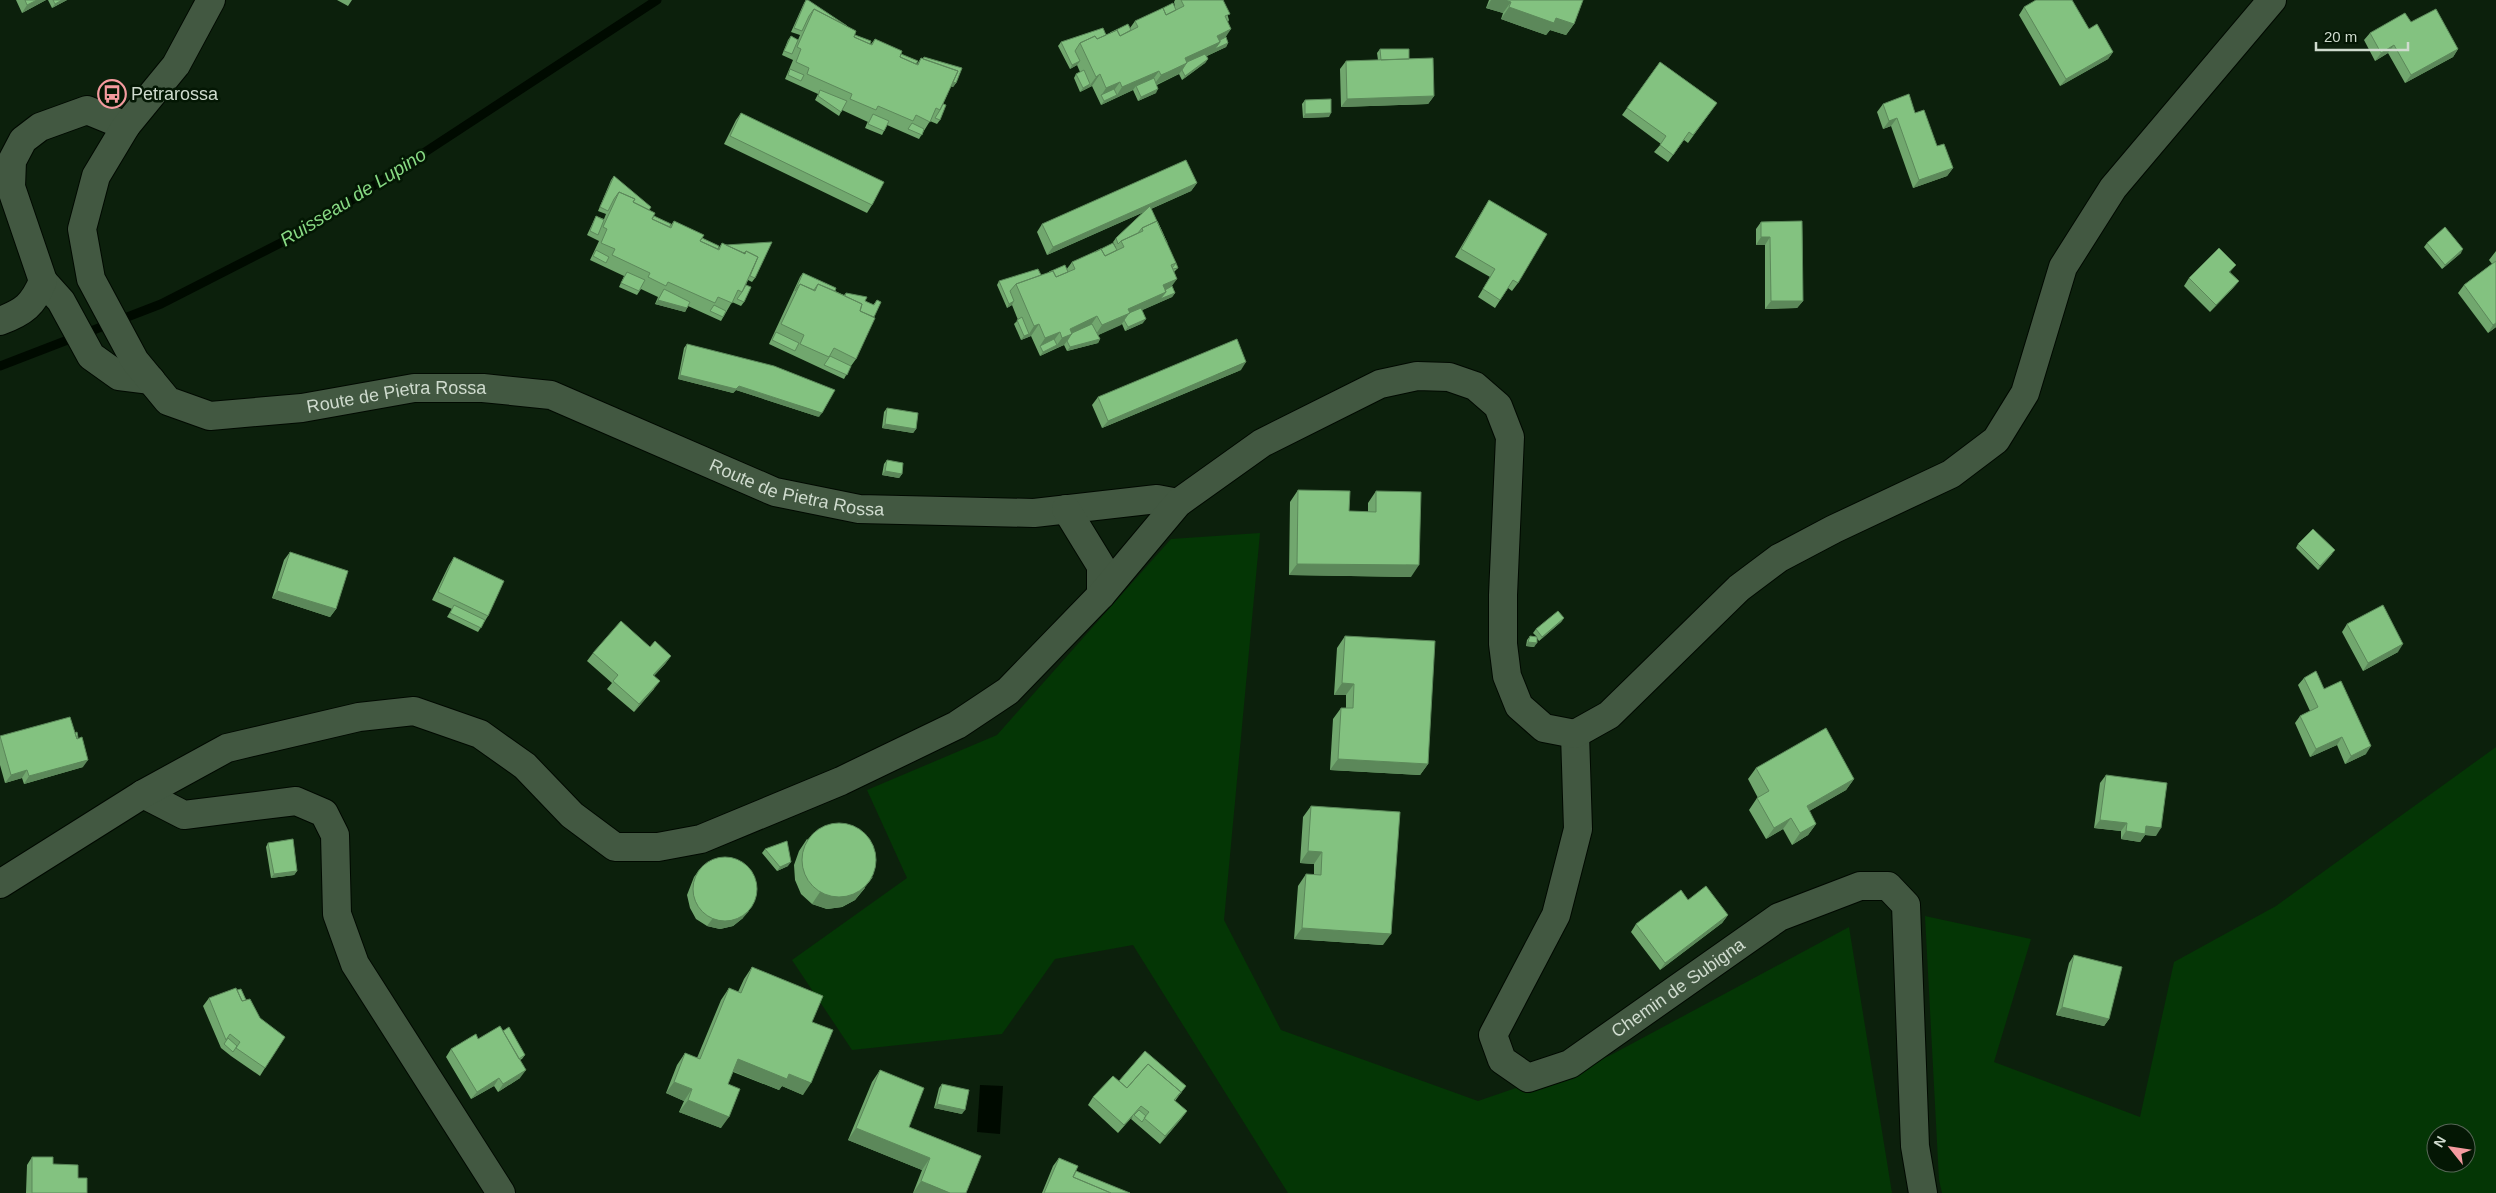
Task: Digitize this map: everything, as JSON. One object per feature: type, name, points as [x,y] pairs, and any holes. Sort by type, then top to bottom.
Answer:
[{"type":"street","name":"Route de Pietra Rossa","points":[[211,0],[176,64],[126,126],[96,176],[82,229],[91,279],[143,371],[168,401],[210,416],[302,408],[414,388],[483,388],[551,395],[775,492],[859,509],[1034,513],[1157,499],[1178,503]]},
{"type":"street","points":[[0,884],[143,794],[227,748],[359,717],[414,711],[480,734],[525,766],[572,815],[615,847],[658,847],[701,839],[841,781],[957,725],[1008,690],[1101,595],[1178,503],[1262,443],[1380,384],[1417,376],[1449,377],[1475,386],[1498,406],[1510,437],[1502,644],[1506,676],[1519,706],[1544,728],[1575,734],[1609,715],[1739,588],[1779,558],[1834,529],[1951,474],[1996,440],[2025,393],[2063,267],[2113,188],[2272,0]]},
{"type":"street","points":[[126,126],[87,110],[40,127],[24,140],[12,161],[10,187],[43,281],[62,301],[91,356],[119,376],[143,371]]},
{"type":"street","points":[[0,321],[22,313],[37,296],[43,281]]},
{"type":"street","points":[[1066,509],[1101,566],[1101,595]]},
{"type":"street","name":"Chemin de Subigna","points":[[1575,734],[1578,829],[1556,915],[1493,1035],[1502,1060],[1528,1078],[1570,1064],[1779,917],[1860,886],[1888,886],[1906,905],[1915,1146],[1923,1193]]},
{"type":"street","points":[[143,794],[184,815],[296,801],[324,813],[335,836],[337,914],[356,964],[502,1193]]},
{"type":"green space","points":[[1260,533],[1224,920],[1281,1030],[1478,1101],[1609,1056],[1849,927],[1892,1193],[1288,1193],[1133,945],[1055,959],[1002,1034],[852,1050],[792,960],[907,878],[867,790],[997,735],[1171,539]]},
{"type":"green space","points":[[2496,747],[2496,1193],[1942,1193],[1939,1180],[1925,916],[2031,939],[1994,1062],[2140,1117],[2174,962],[2276,906]]},
{"type":"shaded area","points":[[980,1085],[1003,1086],[1000,1134],[977,1132]]},
{"type":"building","points":[[25,0],[37,0],[27,5]]},
{"type":"building","points":[[53,0],[62,0],[55,4]]},
{"type":"building","points":[[806,0],[847,26],[814,9],[802,31],[794,28]]},
{"type":"building","points":[[1181,0],[1223,0],[1230,14],[1225,16],[1231,29],[1217,36],[1220,42],[1185,58],[1187,63],[1168,72],[1161,75],[1159,71],[1122,87],[1120,82],[1106,88],[1100,74],[1096,77],[1080,43],[1095,36],[1097,39],[1117,30],[1120,36],[1138,27],[1135,21],[1163,8],[1166,15],[1184,6]]},
{"type":"building","points":[[1505,0],[1583,0],[1574,24],[1556,18],[1554,23],[1509,7],[1511,2]]},
{"type":"building","points":[[2036,0],[2072,0],[2089,29],[2097,24],[2113,52],[2066,79],[2024,7]]},
{"type":"building","points":[[1173,3],[1176,10],[1166,15],[1163,8]]},
{"type":"building","points":[[814,9],[856,31],[854,37],[872,45],[875,39],[902,51],[900,57],[918,65],[921,58],[958,71],[940,110],[936,108],[930,122],[916,115],[913,121],[878,106],[876,110],[850,99],[852,94],[807,74],[809,68],[796,62],[801,49],[797,47]]},
{"type":"building","points":[[2436,9],[2458,49],[2411,75],[2394,45],[2381,53],[2370,33],[2405,13],[2411,22]]},
{"type":"building","points":[[1128,24],[1131,30],[1120,36],[1117,30],[1110,33]]},
{"type":"building","points":[[1103,28],[1106,35],[1097,39],[1095,36],[1080,43],[1075,51],[1080,61],[1072,65],[1061,42]]},
{"type":"building","points":[[855,35],[871,41],[870,44],[854,37]]},
{"type":"building","points":[[791,36],[798,40],[792,54],[784,51]]},
{"type":"building","points":[[1226,37],[1228,43],[1215,49],[1220,40]]},
{"type":"building","points":[[1380,49],[1409,49],[1409,59],[1381,60]]},
{"type":"building","points":[[901,54],[918,61],[916,64],[900,57]]},
{"type":"building","points":[[1205,54],[1208,59],[1185,76],[1182,70],[1187,62]]},
{"type":"building","points":[[924,57],[962,68],[956,83],[953,82],[958,71],[923,59]]},
{"type":"building","points":[[1433,58],[1434,96],[1347,99],[1346,61]]},
{"type":"building","points":[[1660,62],[1717,103],[1693,135],[1689,132],[1673,155],[1660,145],[1666,136],[1627,108]]},
{"type":"building","points":[[790,69],[804,75],[801,81],[788,75]]},
{"type":"building","points":[[1084,70],[1090,84],[1083,88],[1076,74]]},
{"type":"building","points":[[1154,78],[1158,89],[1141,97],[1136,86]]},
{"type":"building","points":[[1114,89],[1117,95],[1104,101],[1101,95]]},
{"type":"building","points":[[820,90],[847,101],[841,112],[818,96]]},
{"type":"building","points":[[1909,94],[1915,113],[1924,110],[1937,146],[1944,144],[1953,168],[1919,180],[1897,118],[1889,121],[1883,104]]},
{"type":"building","points":[[1331,99],[1331,113],[1305,114],[1305,100]]},
{"type":"building","points":[[943,104],[946,105],[940,120],[935,118]]},
{"type":"building","points":[[741,113],[884,182],[872,205],[730,136]]},
{"type":"building","points":[[873,114],[889,121],[884,131],[868,124]]},
{"type":"building","points":[[912,123],[924,129],[922,135],[908,129]]},
{"type":"building","points":[[1186,160],[1197,183],[1053,247],[1042,224]]},
{"type":"building","points":[[614,176],[651,207],[649,210],[633,202],[635,199],[619,192],[608,211],[600,207]]},
{"type":"building","points":[[619,192],[635,199],[633,202],[655,213],[652,219],[671,228],[674,221],[704,235],[700,241],[719,250],[722,243],[745,254],[746,251],[758,257],[742,292],[738,290],[732,303],[718,297],[715,303],[668,282],[666,286],[648,277],[650,273],[612,255],[615,249],[601,243],[607,229],[603,227]]},
{"type":"building","points":[[1489,200],[1547,234],[1518,283],[1513,280],[1500,300],[1483,289],[1495,269],[1461,249]]},
{"type":"building","points":[[1150,206],[1157,221],[1142,228],[1138,233],[1118,244],[1116,238]]},
{"type":"building","points":[[596,216],[604,220],[598,235],[590,231]]},
{"type":"building","points":[[654,216],[671,224],[670,227],[652,219]]},
{"type":"building","points":[[1157,221],[1176,263],[1171,265],[1177,279],[1163,285],[1166,292],[1128,309],[1130,313],[1102,325],[1097,316],[1070,329],[1072,334],[1062,338],[1060,332],[1045,338],[1039,324],[1034,326],[1016,284],[1053,271],[1056,277],[1075,269],[1072,262],[1101,249],[1105,256],[1124,247],[1121,241],[1143,231],[1142,228]]},
{"type":"building","points":[[1802,221],[1803,301],[1771,301],[1770,237],[1761,237],[1761,222]]},
{"type":"building","points":[[2445,227],[2463,249],[2445,265],[2427,243]]},
{"type":"building","points":[[702,238],[719,246],[718,249],[700,241]]},
{"type":"building","points":[[772,242],[755,278],[750,276],[758,257],[726,245]]},
{"type":"building","points":[[1113,243],[1117,250],[1105,256],[1101,249]]},
{"type":"building","points":[[2219,248],[2236,265],[2229,272],[2239,281],[2216,305],[2189,278]]},
{"type":"building","points":[[596,250],[609,257],[606,263],[593,256]]},
{"type":"building","points":[[2496,261],[2496,323],[2493,325],[2464,285]]},
{"type":"building","points":[[1176,263],[1178,268],[1173,269],[1172,268]]},
{"type":"building","points":[[1065,265],[1068,272],[1056,277],[1053,271],[1049,272]]},
{"type":"building","points":[[1038,269],[1041,275],[1016,284],[1010,291],[1014,301],[1009,304],[999,281]]},
{"type":"building","points":[[627,272],[645,280],[639,291],[621,283]]},
{"type":"building","points":[[803,273],[836,288],[835,291],[818,284],[814,290],[800,284],[795,291]]},
{"type":"building","points":[[800,284],[815,291],[818,284],[836,292],[862,304],[860,311],[875,318],[856,359],[834,348],[829,357],[800,344],[804,335],[781,324]]},
{"type":"building","points":[[746,285],[751,287],[744,302],[737,299]]},
{"type":"building","points":[[1172,286],[1175,293],[1160,299],[1166,292],[1165,290]]},
{"type":"building","points":[[664,289],[690,302],[687,308],[658,300]]},
{"type":"building","points":[[846,293],[867,297],[865,301],[874,305],[877,300],[881,302],[874,317],[860,311],[862,304],[845,296]]},
{"type":"building","points":[[714,305],[726,311],[723,317],[710,311]]},
{"type":"building","points":[[1141,308],[1146,319],[1128,327],[1124,320],[1129,313]]},
{"type":"building","points":[[1022,317],[1029,334],[1024,336],[1017,320]]},
{"type":"building","points":[[1092,324],[1100,339],[1070,347],[1067,341],[1072,333]]},
{"type":"building","points":[[776,332],[799,343],[795,351],[772,340]]},
{"type":"building","points":[[1054,339],[1057,345],[1043,352],[1040,346]]},
{"type":"building","points":[[1237,339],[1246,362],[1108,421],[1098,397]]},
{"type":"building","points":[[687,344],[774,366],[835,390],[822,413],[739,386],[736,389],[680,375]]},
{"type":"building","points":[[830,356],[851,366],[847,375],[824,365]]},
{"type":"building","points":[[887,408],[918,413],[916,429],[885,424]]},
{"type":"building","points":[[887,460],[903,463],[902,474],[885,471]]},
{"type":"building","points":[[1298,490],[1350,491],[1349,511],[1376,512],[1376,491],[1421,492],[1419,565],[1297,564]]},
{"type":"building","points":[[2313,529],[2335,550],[2320,566],[2298,544]]},
{"type":"building","points":[[290,552],[348,571],[336,609],[277,591]]},
{"type":"building","points":[[454,557],[504,581],[488,616],[438,592]]},
{"type":"building","points":[[454,605],[485,620],[481,628],[450,613]]},
{"type":"building","points":[[2383,605],[2403,644],[2368,663],[2347,624]]},
{"type":"building","points":[[1558,611],[1564,618],[1542,637],[1536,629]]},
{"type":"building","points":[[621,621],[650,647],[655,641],[671,656],[653,675],[660,681],[639,704],[613,681],[618,675],[593,653]]},
{"type":"building","points":[[1345,636],[1435,641],[1428,764],[1338,759],[1341,708],[1353,708],[1354,684],[1342,683]]},
{"type":"building","points":[[1530,636],[1537,637],[1537,643],[1528,642]]},
{"type":"building","points":[[2316,671],[2324,689],[2341,681],[2371,746],[2351,756],[2342,737],[2316,749],[2300,716],[2318,707],[2304,678]]},
{"type":"building","points":[[70,717],[77,739],[82,737],[88,760],[29,776],[27,770],[11,775],[0,736]]},
{"type":"building","points":[[1826,728],[1854,779],[1807,806],[1816,824],[1800,833],[1791,818],[1774,828],[1757,798],[1769,791],[1756,768]]},
{"type":"building","points":[[2106,775],[2167,783],[2161,828],[2146,826],[2145,834],[2126,831],[2127,823],[2100,820]]},
{"type":"building","points":[[1311,806],[1400,812],[1391,934],[1302,928],[1306,874],[1321,875],[1322,852],[1308,851]]},
{"type":"building","points":[[839,823],[860,829],[870,839],[876,860],[870,881],[860,891],[839,897],[818,891],[808,881],[802,860],[808,839],[818,829]]},
{"type":"building","points":[[293,839],[297,871],[274,874],[268,843]]},
{"type":"building","points":[[787,841],[791,862],[780,867],[765,849]]},
{"type":"building","points":[[725,857],[743,863],[751,871],[757,889],[751,907],[743,915],[725,921],[707,915],[699,907],[693,889],[699,871],[707,863]]},
{"type":"building","points":[[1706,886],[1728,915],[1665,963],[1636,924],[1681,890],[1688,900]]},
{"type":"building","points":[[2074,955],[2122,967],[2109,1019],[2062,1007]]},
{"type":"building","points":[[752,967],[823,996],[812,1022],[833,1030],[811,1083],[789,1074],[787,1079],[738,1059],[728,1084],[740,1089],[729,1117],[688,1100],[692,1089],[674,1082],[685,1053],[700,1059],[729,988],[741,993]]},
{"type":"building","points":[[236,988],[242,1001],[250,999],[260,1018],[285,1037],[265,1068],[236,1048],[240,1042],[230,1034],[226,1040],[209,998]]},
{"type":"building","points":[[241,989],[246,1000],[242,1001],[237,990]]},
{"type":"building","points":[[500,1026],[526,1070],[503,1084],[499,1078],[477,1092],[451,1049],[476,1034],[478,1039]]},
{"type":"building","points":[[509,1027],[525,1055],[519,1059],[503,1031]]},
{"type":"building","points":[[228,1038],[237,1046],[233,1052],[224,1044]]},
{"type":"building","points":[[1145,1051],[1186,1086],[1178,1096],[1181,1092],[1148,1064],[1127,1088],[1119,1081]]},
{"type":"building","points":[[1148,1064],[1181,1092],[1174,1100],[1187,1111],[1165,1136],[1144,1118],[1149,1112],[1141,1106],[1124,1125],[1093,1097],[1113,1076],[1127,1088]]},
{"type":"building","points":[[880,1070],[924,1088],[909,1127],[981,1156],[966,1193],[950,1193],[921,1181],[930,1158],[856,1128]]},
{"type":"building","points":[[942,1084],[969,1090],[965,1110],[937,1104]]},
{"type":"building","points":[[1139,1110],[1146,1116],[1142,1122],[1134,1115]]},
{"type":"building","points":[[32,1157],[53,1157],[53,1164],[78,1165],[78,1178],[87,1178],[87,1193],[32,1193]]},
{"type":"building","points":[[1059,1158],[1078,1166],[1073,1177],[1111,1193],[1044,1193]]},
{"type":"building","points":[[1076,1171],[1130,1193],[1111,1193],[1073,1177]]},
{"type":"waterway","name":"Ruisseau de Lupino","points":[[0,366],[161,304],[306,230],[657,0]]},
{"type":"place","name":"Petrarossa","points":[[112,94]]}]
